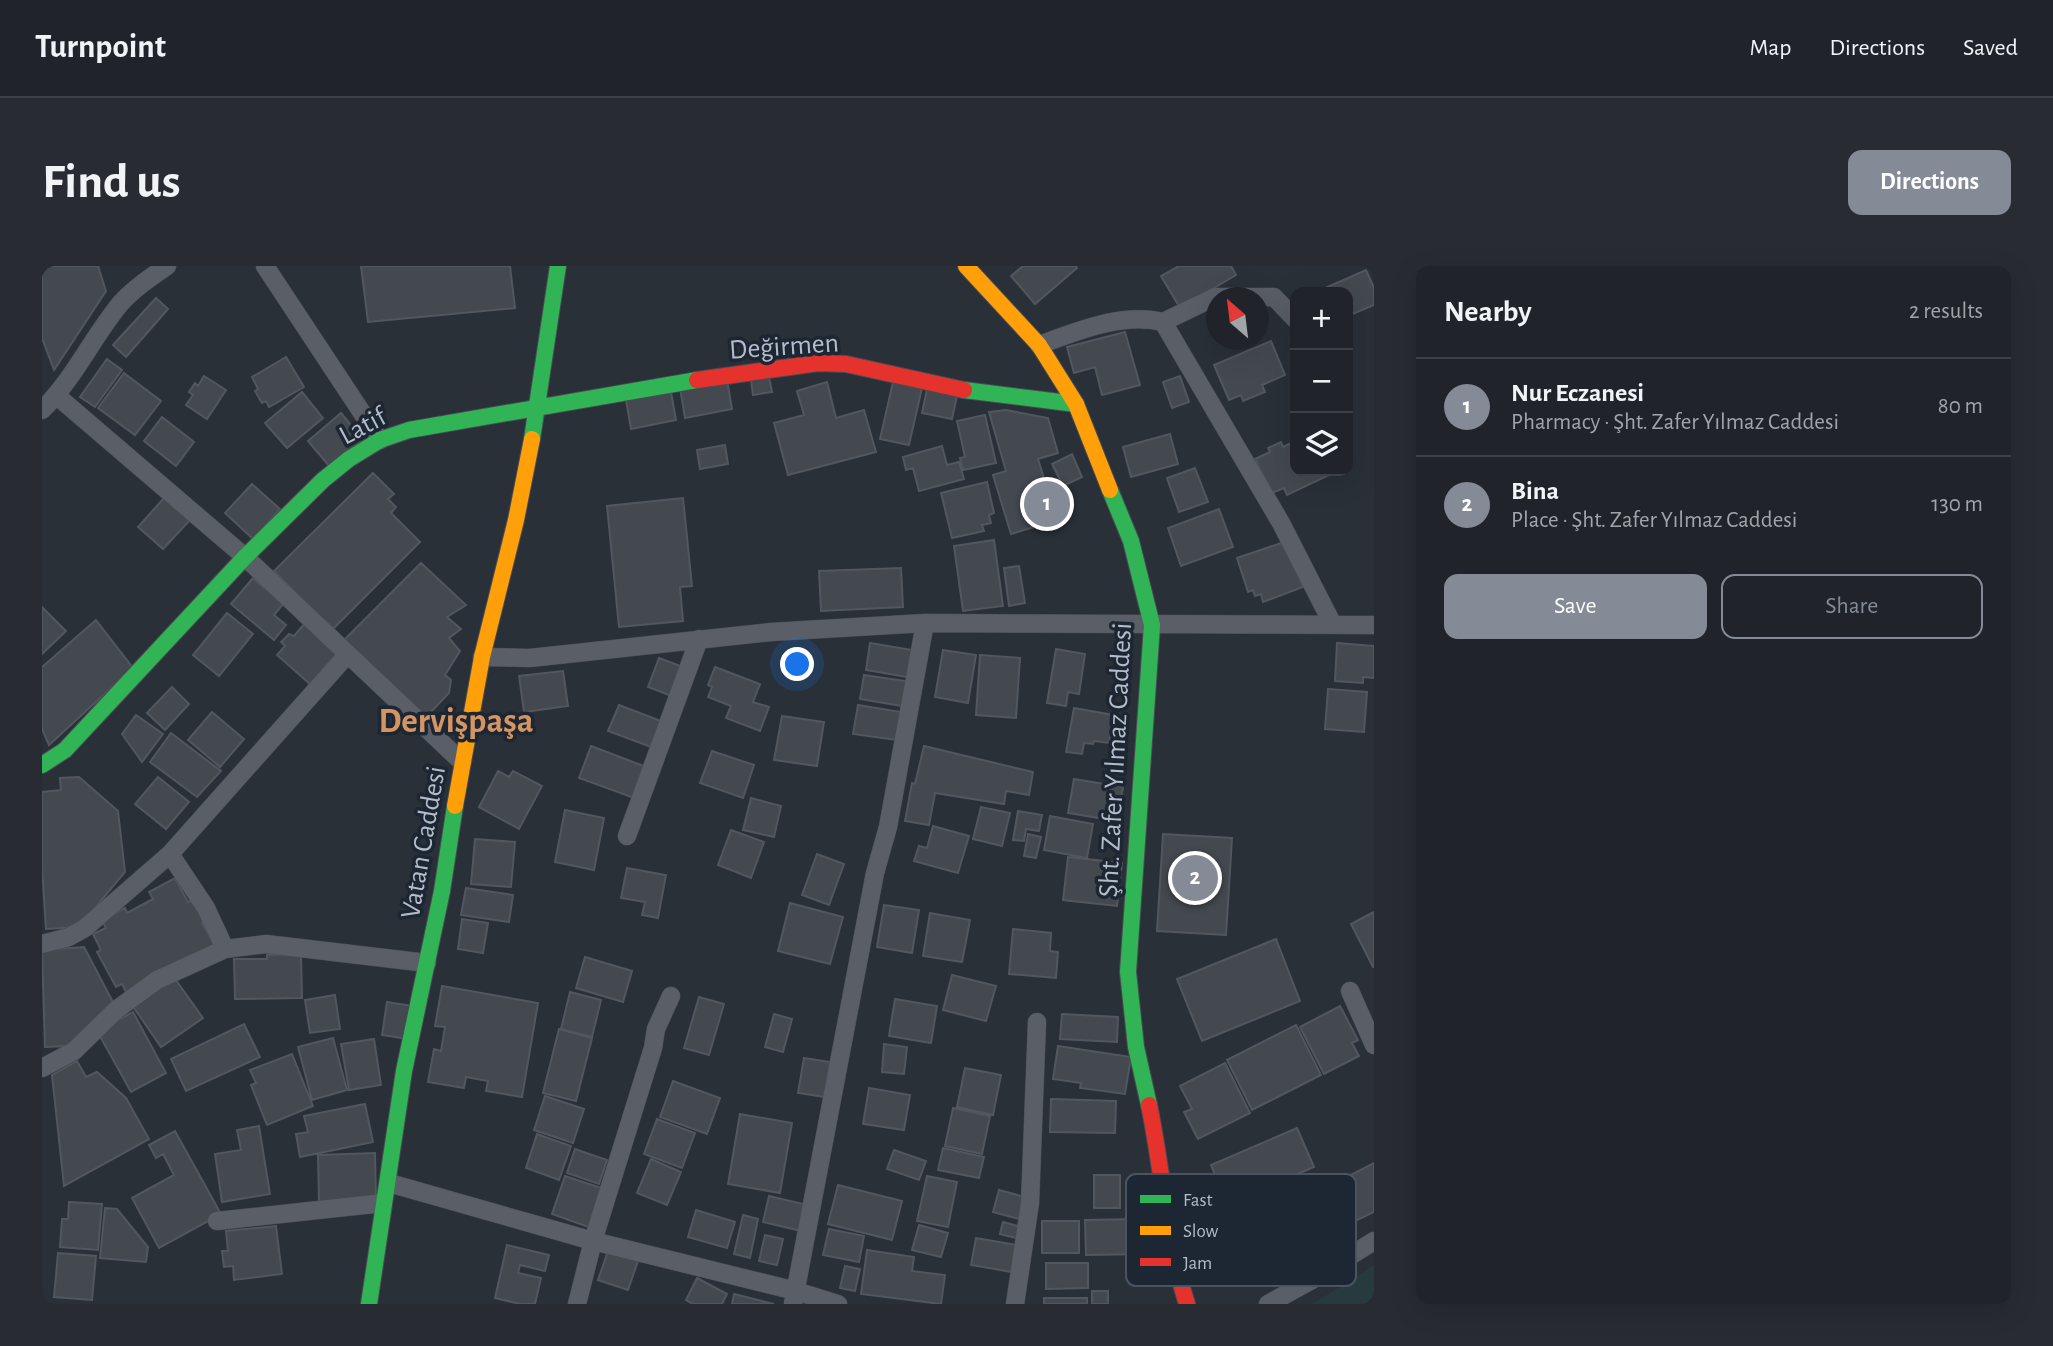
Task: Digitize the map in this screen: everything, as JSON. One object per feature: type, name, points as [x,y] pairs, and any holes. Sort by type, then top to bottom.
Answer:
[{"type":"street","points":[[42,411],[57,396],[121,303],[146,280],[167,266]]},
{"type":"street","points":[[265,266],[380,440]]},
{"type":"street","name":"Vatan Caddesi","points":[[369,1304],[404,1071],[442,891],[482,657],[516,520],[538,408],[558,266]]},
{"type":"street","name":"Şht. Zafer Yılmaz Caddesi","points":[[966,266],[1039,345],[1076,404],[1131,541],[1152,625],[1128,972],[1136,1047],[1155,1133],[1161,1174]]},
{"type":"street","points":[[1039,345],[1081,330],[1127,319],[1163,322],[1215,297],[1273,297],[1290,314]]},
{"type":"street","points":[[1163,322],[1281,523],[1333,625]]},
{"type":"street","name":"Değirmen","points":[[538,408],[735,373],[818,363],[846,364],[966,390],[1076,404]]},
{"type":"street","points":[[57,396],[245,557],[462,762]]},
{"type":"street","name":"Latif","points":[[42,765],[65,750],[245,557],[323,480],[349,459],[380,440],[409,430],[538,408]]},
{"type":"street","points":[[482,657],[530,657],[699,639],[925,623],[1374,625]]},
{"type":"street","points":[[794,1297],[875,873],[888,827],[925,623]]},
{"type":"street","points":[[627,836],[699,639]]},
{"type":"street","points":[[42,944],[69,937],[85,928],[170,854],[347,655]]},
{"type":"street","points":[[170,854],[206,908],[225,950]]},
{"type":"street","points":[[42,1068],[74,1051],[116,1010],[157,980],[225,950],[265,944],[427,963]]},
{"type":"street","points":[[1350,991],[1374,1045]]},
{"type":"street","points":[[577,1304],[593,1241],[653,1048],[656,1029],[671,996]]},
{"type":"street","points":[[1015,1304],[1030,1203],[1037,1022]]},
{"type":"street","points":[[389,1183],[794,1297],[838,1304]]},
{"type":"street","points":[[217,1222],[383,1203]]},
{"type":"street","points":[[1356,1252],[1374,1241]]},
{"type":"street","name":"Şht. Zafer Yılmaz Caddesi","points":[[1181,1286],[1187,1304]]},
{"type":"street","points":[[1268,1304],[1301,1286]]},
{"type":"green space","points":[[1374,1265],[1374,1304],[1313,1304],[1341,1286],[1356,1286],[1356,1277]]},
{"type":"building","points":[[42,266],[98,266],[106,291],[54,370],[42,338]]},
{"type":"building","points":[[361,266],[510,266],[515,308],[368,322]]},
{"type":"building","points":[[1023,266],[1077,268],[1035,304],[1011,276]]},
{"type":"building","points":[[1179,266],[1231,266],[1236,275],[1216,287],[1206,287],[1206,293],[1180,308],[1161,276]]},
{"type":"building","points":[[1366,270],[1374,288],[1374,305],[1353,314],[1353,287],[1328,287]]},
{"type":"building","points":[[156,298],[168,309],[126,357],[113,345]]},
{"type":"building","points":[[1125,332],[1140,385],[1102,395],[1095,367],[1074,373],[1067,347]]},
{"type":"building","points":[[1271,341],[1285,375],[1262,385],[1265,392],[1243,401],[1241,395],[1229,400],[1214,365],[1250,350],[1269,350]]},
{"type":"building","points":[[286,357],[304,387],[269,407],[266,401],[262,403],[255,391],[258,389],[252,377]]},
{"type":"building","points":[[107,359],[122,370],[95,407],[80,397]]},
{"type":"building","points":[[124,373],[161,401],[135,435],[98,408]]},
{"type":"building","points":[[204,376],[226,390],[207,419],[186,405],[193,395],[189,392],[195,383],[198,386]]},
{"type":"building","points":[[1180,376],[1189,402],[1172,408],[1163,382]]},
{"type":"building","points":[[769,377],[772,392],[753,395],[751,380]]},
{"type":"building","points":[[727,380],[732,409],[685,418],[680,388]]},
{"type":"building","points":[[827,382],[836,418],[864,410],[876,452],[788,475],[774,423],[804,415],[797,391]]},
{"type":"building","points":[[893,382],[922,388],[909,445],[880,439]]},
{"type":"building","points":[[927,389],[957,396],[952,419],[922,413]]},
{"type":"building","points":[[302,392],[323,418],[287,448],[265,423]]},
{"type":"building","points":[[671,392],[676,420],[631,429],[626,400]]},
{"type":"building","points":[[1006,410],[1048,418],[1058,453],[1038,459],[1057,520],[1011,534],[993,475],[1006,471],[989,412]]},
{"type":"building","points":[[341,413],[363,440],[330,467],[308,441]]},
{"type":"building","points":[[985,415],[996,463],[963,470],[960,458],[965,457],[957,421]]},
{"type":"building","points":[[162,417],[194,442],[176,466],[144,441]]},
{"type":"building","points":[[1170,434],[1178,464],[1131,477],[1123,447]]},
{"type":"building","points":[[1281,442],[1283,447],[1290,444],[1290,476],[1327,476],[1287,495],[1284,488],[1272,493],[1255,459],[1270,452],[1268,448]]},
{"type":"building","points":[[725,445],[728,464],[700,469],[697,450]]},
{"type":"building","points":[[942,446],[947,465],[959,462],[964,479],[919,491],[913,468],[906,470],[903,457]]},
{"type":"building","points":[[1072,454],[1082,477],[1063,486],[1052,464]]},
{"type":"building","points":[[1195,468],[1208,502],[1179,512],[1167,478]]},
{"type":"building","points":[[373,473],[394,494],[388,499],[396,507],[391,513],[420,542],[332,630],[274,571]]},
{"type":"building","points":[[987,482],[994,513],[989,515],[991,523],[982,525],[984,531],[952,538],[941,493]]},
{"type":"building","points":[[252,484],[280,509],[253,539],[225,513]]},
{"type":"building","points":[[165,497],[190,520],[163,549],[138,527]]},
{"type":"building","points":[[683,498],[692,586],[680,587],[683,621],[619,627],[607,506]]},
{"type":"building","points":[[1219,509],[1233,547],[1181,566],[1168,528]]},
{"type":"building","points":[[994,540],[1003,606],[963,611],[954,546]]},
{"type":"building","points":[[1287,541],[1303,587],[1263,602],[1261,594],[1255,596],[1253,590],[1248,592],[1237,558]]},
{"type":"building","points":[[421,563],[466,605],[447,617],[461,629],[449,638],[460,651],[445,675],[451,680],[449,693],[425,718],[343,641]]},
{"type":"building","points":[[1019,566],[1025,603],[1009,606],[1004,568]]},
{"type":"building","points":[[901,568],[903,607],[821,611],[819,571]]},
{"type":"building","points":[[253,578],[283,604],[274,615],[286,625],[274,640],[231,604]]},
{"type":"building","points":[[42,607],[66,631],[42,654]]},
{"type":"building","points":[[227,613],[253,634],[219,676],[193,655]]},
{"type":"building","points":[[96,620],[133,668],[49,745],[42,729],[42,667]]},
{"type":"building","points":[[306,622],[339,652],[310,684],[277,655],[285,646],[281,642],[289,634],[294,636]]},
{"type":"building","points":[[870,643],[918,651],[913,678],[866,670]]},
{"type":"building","points":[[1337,643],[1374,646],[1374,678],[1363,677],[1363,683],[1335,681]]},
{"type":"building","points":[[1056,649],[1085,654],[1079,694],[1068,692],[1066,706],[1047,703]]},
{"type":"building","points":[[943,650],[976,655],[968,703],[935,697]]},
{"type":"building","points":[[980,655],[1020,658],[1016,718],[976,715]]},
{"type":"building","points":[[659,658],[686,668],[674,697],[648,687]]},
{"type":"building","points":[[715,667],[760,684],[753,702],[769,707],[760,731],[726,718],[731,706],[708,697],[712,687],[708,685]]},
{"type":"building","points":[[563,671],[568,706],[524,712],[519,676]]},
{"type":"building","points":[[864,675],[912,682],[908,707],[860,699]]},
{"type":"building","points":[[172,687],[189,704],[165,730],[147,713]]},
{"type":"building","points":[[1328,689],[1367,692],[1364,732],[1325,729]]},
{"type":"building","points":[[619,705],[661,721],[651,747],[608,731]]},
{"type":"building","points":[[858,705],[901,712],[896,740],[853,734]]},
{"type":"building","points":[[1074,708],[1114,715],[1109,743],[1084,743],[1082,754],[1066,752]]},
{"type":"building","points":[[212,712],[244,739],[220,767],[188,740]]},
{"type":"building","points":[[136,715],[163,734],[142,762],[122,734]]},
{"type":"building","points":[[782,716],[824,722],[817,766],[774,760]]},
{"type":"building","points":[[171,733],[221,771],[197,797],[150,762]]},
{"type":"building","points":[[591,746],[649,768],[637,799],[579,778]]},
{"type":"building","points":[[924,746],[1033,772],[1029,795],[1006,791],[1004,804],[935,793],[929,825],[905,821],[912,783],[915,784]]},
{"type":"building","points":[[712,751],[754,765],[743,798],[700,783]]},
{"type":"building","points":[[498,771],[509,777],[513,771],[542,786],[519,829],[479,807]]},
{"type":"building","points":[[79,777],[118,811],[125,872],[79,927],[46,929],[42,868],[42,792],[61,790],[60,778]]},
{"type":"building","points":[[158,777],[189,802],[166,829],[135,804]]},
{"type":"building","points":[[1074,779],[1123,787],[1117,821],[1068,813]]},
{"type":"building","points":[[751,798],[781,806],[774,837],[743,830]]},
{"type":"building","points":[[981,807],[1010,813],[1002,846],[973,839]]},
{"type":"building","points":[[565,810],[604,818],[594,870],[555,862]]},
{"type":"building","points":[[1018,811],[1042,815],[1039,831],[1026,829],[1024,841],[1013,840]]},
{"type":"building","points":[[1050,816],[1093,824],[1087,858],[1044,850]]},
{"type":"building","points":[[933,826],[969,836],[958,873],[914,861],[919,846],[927,848]]},
{"type":"building","points":[[731,830],[764,842],[751,878],[718,865]]},
{"type":"building","points":[[1028,834],[1041,837],[1036,858],[1024,856]]},
{"type":"building","points":[[1163,834],[1232,838],[1226,935],[1157,931]]},
{"type":"building","points":[[475,839],[515,842],[511,887],[471,884]]},
{"type":"building","points":[[817,854],[844,864],[829,905],[802,895]]},
{"type":"building","points":[[1068,857],[1122,863],[1117,906],[1063,900]]},
{"type":"building","points":[[627,868],[666,875],[658,918],[642,915],[645,902],[621,898]]},
{"type":"building","points":[[175,878],[188,902],[195,899],[207,920],[202,923],[215,946],[127,994],[122,984],[116,987],[97,952],[101,950],[93,934],[106,928],[102,921],[125,908],[127,913],[153,899],[149,892]]},
{"type":"building","points":[[466,888],[513,895],[509,922],[461,915]]},
{"type":"building","points":[[790,903],[843,917],[830,964],[778,951]]},
{"type":"building","points":[[884,905],[919,910],[912,953],[877,947]]},
{"type":"building","points":[[1374,912],[1374,967],[1373,967],[1351,924]]},
{"type":"building","points":[[930,913],[970,920],[962,962],[923,956]]},
{"type":"building","points":[[462,919],[488,923],[483,953],[458,949]]},
{"type":"building","points":[[1013,929],[1051,933],[1050,951],[1058,952],[1056,978],[1009,974]]},
{"type":"building","points":[[1276,939],[1300,1001],[1202,1041],[1177,979]]},
{"type":"building","points":[[84,947],[113,1002],[70,1046],[45,1047],[42,950]]},
{"type":"building","points":[[301,954],[302,998],[235,999],[234,959],[267,959],[267,955]]},
{"type":"building","points":[[585,957],[632,971],[623,1002],[576,988]]},
{"type":"building","points":[[952,975],[996,986],[986,1021],[943,1010]]},
{"type":"building","points":[[173,976],[203,1018],[161,1047],[132,1005]]},
{"type":"building","points":[[442,986],[538,1003],[522,1097],[486,1091],[488,1081],[466,1077],[464,1088],[428,1082],[434,1049],[441,1051],[445,1027],[435,1026]]},
{"type":"building","points":[[570,992],[601,1000],[592,1037],[561,1029]]},
{"type":"building","points":[[335,995],[340,1029],[310,1033],[305,1000]]},
{"type":"building","points":[[699,997],[724,1004],[709,1055],[684,1048]]},
{"type":"building","points":[[895,999],[937,1006],[931,1043],[889,1036]]},
{"type":"building","points":[[387,1002],[413,1006],[408,1039],[382,1035]]},
{"type":"building","points":[[1340,1006],[1358,1040],[1352,1043],[1359,1056],[1324,1074],[1300,1027]]},
{"type":"building","points":[[133,1012],[166,1073],[131,1092],[97,1031]]},
{"type":"building","points":[[774,1014],[792,1019],[783,1052],[765,1047]]},
{"type":"building","points":[[1062,1014],[1118,1017],[1117,1042],[1060,1039]]},
{"type":"building","points":[[244,1024],[260,1057],[186,1091],[171,1059]]},
{"type":"building","points":[[1296,1025],[1321,1075],[1252,1110],[1227,1060]]},
{"type":"building","points":[[559,1029],[592,1038],[576,1101],[543,1093]]},
{"type":"building","points":[[333,1038],[347,1090],[312,1100],[298,1047]]},
{"type":"building","points":[[374,1039],[381,1085],[349,1090],[341,1044]]},
{"type":"building","points":[[884,1044],[907,1047],[904,1074],[882,1072]]},
{"type":"building","points":[[1058,1046],[1131,1057],[1125,1094],[1080,1088],[1081,1083],[1053,1079]]},
{"type":"building","points":[[292,1054],[313,1106],[267,1125],[251,1085],[256,1083],[250,1070]]},
{"type":"building","points":[[804,1058],[830,1062],[825,1097],[798,1093]]},
{"type":"building","points":[[77,1061],[86,1077],[97,1072],[126,1098],[149,1139],[64,1186],[52,1075]]},
{"type":"building","points":[[1225,1063],[1250,1113],[1198,1139],[1184,1112],[1192,1109],[1180,1086]]},
{"type":"building","points":[[965,1068],[1001,1075],[993,1115],[957,1107]]},
{"type":"building","points":[[673,1081],[720,1098],[707,1134],[660,1117]]},
{"type":"building","points":[[869,1088],[910,1095],[904,1130],[863,1124]]},
{"type":"building","points":[[545,1096],[584,1109],[573,1143],[534,1130]]},
{"type":"building","points":[[1051,1099],[1116,1101],[1115,1133],[1050,1132]]},
{"type":"building","points":[[365,1104],[373,1142],[300,1157],[296,1134],[308,1132],[304,1116]]},
{"type":"building","points":[[953,1108],[990,1116],[982,1154],[945,1146]]},
{"type":"building","points":[[740,1114],[792,1123],[780,1193],[728,1184]]},
{"type":"building","points":[[657,1119],[695,1133],[682,1168],[644,1154]]},
{"type":"building","points":[[259,1126],[270,1194],[222,1202],[215,1154],[241,1150],[237,1130]]},
{"type":"building","points":[[1297,1128],[1314,1167],[1298,1174],[1215,1174],[1211,1165]]},
{"type":"building","points":[[175,1131],[221,1214],[159,1248],[132,1198],[174,1175],[163,1154],[156,1158],[149,1145]]},
{"type":"building","points":[[537,1134],[571,1146],[559,1180],[526,1168]]},
{"type":"building","points":[[943,1148],[984,1157],[979,1178],[938,1170]]},
{"type":"building","points":[[575,1149],[607,1160],[599,1184],[567,1173]]},
{"type":"building","points":[[894,1150],[926,1161],[919,1180],[887,1169]]},
{"type":"building","points":[[375,1153],[376,1200],[319,1202],[318,1155]]},
{"type":"building","points":[[651,1159],[681,1172],[667,1205],[637,1193]]},
{"type":"building","points":[[1374,1163],[1374,1212],[1356,1221],[1356,1174],[1353,1174]]},
{"type":"building","points":[[1094,1175],[1120,1175],[1120,1208],[1094,1208]]},
{"type":"building","points":[[565,1176],[604,1189],[591,1228],[552,1214]]},
{"type":"building","points":[[927,1176],[957,1182],[948,1227],[917,1221]]},
{"type":"building","points":[[838,1185],[902,1201],[892,1240],[828,1224]]},
{"type":"building","points":[[999,1190],[1025,1197],[1019,1219],[993,1212]]},
{"type":"building","points":[[769,1196],[807,1205],[801,1231],[763,1222]]},
{"type":"building","points":[[69,1202],[102,1204],[98,1250],[60,1247],[62,1219],[68,1219]]},
{"type":"building","points":[[105,1208],[117,1209],[148,1247],[146,1262],[100,1258]]},
{"type":"building","points":[[696,1210],[735,1222],[727,1248],[688,1237]]},
{"type":"building","points":[[743,1215],[758,1219],[750,1258],[734,1254]]},
{"type":"building","points":[[1126,1219],[1126,1254],[1086,1255],[1085,1220]]},
{"type":"building","points":[[1042,1221],[1079,1221],[1079,1253],[1042,1253]]},
{"type":"building","points":[[1003,1222],[1022,1227],[1020,1239],[1000,1234]]},
{"type":"building","points":[[919,1225],[948,1233],[941,1257],[912,1250]]},
{"type":"building","points":[[276,1226],[282,1274],[234,1280],[233,1266],[224,1267],[222,1251],[228,1251],[226,1231]]},
{"type":"building","points":[[829,1229],[864,1236],[859,1262],[823,1255]]},
{"type":"building","points":[[765,1235],[783,1239],[777,1265],[759,1261]]},
{"type":"building","points":[[976,1238],[1017,1245],[1012,1272],[971,1265]]},
{"type":"building","points":[[507,1245],[549,1255],[545,1271],[520,1265],[518,1273],[541,1278],[535,1304],[520,1304],[495,1298]]},
{"type":"building","points":[[867,1250],[914,1257],[912,1271],[945,1275],[941,1304],[861,1294]]},
{"type":"building","points":[[608,1251],[638,1261],[628,1290],[598,1280]]},
{"type":"building","points":[[58,1253],[96,1256],[92,1300],[54,1297]]},
{"type":"building","points":[[1046,1263],[1088,1263],[1088,1288],[1046,1289]]},
{"type":"building","points":[[845,1266],[860,1269],[855,1291],[840,1288]]},
{"type":"building","points":[[697,1278],[727,1294],[722,1304],[693,1304],[686,1300]]},
{"type":"building","points":[[1092,1291],[1108,1291],[1108,1304],[1092,1304]]},
{"type":"building","points":[[734,1294],[774,1304],[732,1304]]},
{"type":"building","points":[[1044,1298],[1087,1298],[1087,1304],[1044,1304]]},
{"type":"traffic: fast","points":[[532,439],[558,266]]},
{"type":"traffic: fast","points":[[42,765],[65,750],[245,557],[323,480],[349,459],[380,440],[409,430],[697,380]]},
{"type":"traffic: fast","points":[[964,390],[1076,404]]},
{"type":"traffic: fast","points":[[1110,490],[1131,541],[1152,625],[1128,972],[1136,1047],[1149,1105]]},
{"type":"traffic: fast","points":[[369,1304],[404,1071],[442,891],[455,806]]},
{"type":"traffic: slow","points":[[966,266],[1039,345],[1076,404],[1110,490]]},
{"type":"traffic: slow","points":[[455,806],[482,657],[516,520],[532,439]]},
{"type":"traffic: jam","points":[[697,380],[818,363],[846,364],[964,390]]},
{"type":"traffic: jam","points":[[1149,1105],[1161,1174]]},
{"type":"traffic: jam","points":[[1182,1286],[1187,1304]]},
{"type":"place","name":"Nur Eczanesi","points":[[1047,504]]},
{"type":"place","name":"Bina","points":[[1195,878]]},
{"type":"district","name":"Dervişpaşa","points":[[456,720]]}]
